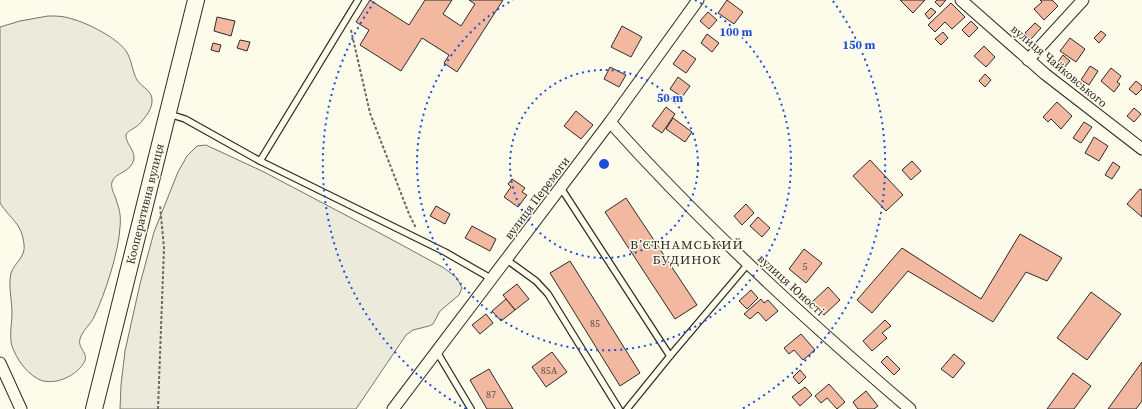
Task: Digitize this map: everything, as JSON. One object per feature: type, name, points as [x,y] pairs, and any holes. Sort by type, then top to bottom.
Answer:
[{"type":"street","name":"Кооперативна вулиця","points":[[94,409],[196,0]]},
{"type":"street","name":"вулиця Перемоги","points":[[393,409],[561,188],[698,0]]},
{"type":"street","name":"вулиця Чайковського","points":[[961,0],[1028,60],[1067,92],[1142,149]]},
{"type":"street","points":[[1028,60],[1083,0]]},
{"type":"street","name":"вулиця Юності","points":[[610,122],[719,237],[910,409]]},
{"type":"street","points":[[0,362],[21,409]]},
{"type":"lane","points":[[260,161],[358,0]]},
{"type":"lane","points":[[167,114],[185,120],[260,161],[462,260],[492,279]]},
{"type":"lane","points":[[561,188],[670,356]]},
{"type":"lane","points":[[507,260],[536,281],[545,291],[619,409]]},
{"type":"lane","points":[[626,409],[748,264]]},
{"type":"lane","points":[[437,352],[471,409]]},
{"type":"path","points":[[349,15],[349,22],[370,114],[409,214],[422,240]]},
{"type":"path","points":[[158,409],[164,248],[160,204]]},
{"type":"shaded area","points":[[48,16],[63,17],[79,21],[94,27],[116,41],[126,51],[130,58],[137,80],[149,92],[152,98],[152,105],[144,119],[126,134],[134,156],[132,164],[127,170],[116,176],[112,182],[112,190],[120,215],[119,237],[111,272],[103,297],[93,320],[80,339],[80,346],[85,354],[85,360],[80,368],[71,375],[60,380],[49,382],[38,379],[28,371],[20,362],[12,346],[10,278],[13,269],[23,252],[24,244],[21,231],[0,203],[0,27],[20,21]]},
{"type":"shaded area","points":[[206,145],[264,172],[389,238],[444,268],[457,278],[462,288],[459,295],[440,311],[433,324],[413,330],[406,335],[356,409],[120,409],[125,351],[140,284],[154,232],[178,172],[187,156],[197,146]]},
{"type":"building","points":[[370,0],[409,25],[425,0],[452,0],[443,14],[461,26],[475,4],[469,0],[503,0],[457,72],[444,63],[449,55],[422,38],[401,71],[360,45],[369,30],[356,22]]},
{"type":"building","points":[[727,0],[743,12],[734,24],[718,13]]},
{"type":"building","points":[[900,0],[925,0],[913,13]]},
{"type":"building","points":[[937,0],[946,0],[940,7],[935,2]]},
{"type":"building","points":[[1040,0],[1052,0],[1058,6],[1044,20],[1034,9],[1042,2]]},
{"type":"building","points":[[951,3],[965,17],[952,29],[945,22],[935,32],[928,25]]},
{"type":"building","points":[[931,8],[936,12],[929,19],[925,14]]},
{"type":"building","points":[[708,12],[717,20],[709,29],[700,21]]},
{"type":"building","points":[[217,17],[235,21],[231,36],[214,31]]},
{"type":"building","points":[[971,21],[978,28],[969,37],[962,30]]},
{"type":"building","points":[[1035,23],[1041,28],[1031,39],[1025,33]]},
{"type":"building","points":[[622,26],[642,37],[631,57],[611,47]]},
{"type":"building","points":[[1101,31],[1106,35],[1099,43],[1094,38]]},
{"type":"building","points":[[943,32],[948,38],[941,45],[935,39]]},
{"type":"building","points":[[707,34],[719,43],[712,52],[701,43]]},
{"type":"building","points":[[1070,38],[1085,49],[1076,62],[1060,51]]},
{"type":"building","points":[[240,40],[250,42],[247,51],[237,48]]},
{"type":"building","points":[[213,43],[221,45],[219,52],[211,50]]},
{"type":"building","points":[[984,46],[995,57],[986,67],[974,56]]},
{"type":"building","points":[[683,50],[696,59],[686,73],[673,64]]},
{"type":"building","points":[[1063,55],[1070,61],[1064,68],[1058,62]]},
{"type":"building","points":[[1090,66],[1098,71],[1089,85],[1081,80]]},
{"type":"building","points":[[610,67],[626,75],[619,87],[604,79]]},
{"type":"building","points":[[1111,68],[1121,76],[1117,82],[1120,84],[1114,92],[1101,81]]},
{"type":"building","points":[[985,74],[991,80],[985,87],[979,81]]},
{"type":"building","points":[[678,77],[690,86],[682,97],[670,89]]},
{"type":"building","points":[[1136,81],[1142,86],[1142,89],[1136,95],[1129,89]]},
{"type":"building","points":[[1057,102],[1072,116],[1061,129],[1051,119],[1048,122],[1043,117]]},
{"type":"building","points":[[666,107],[675,114],[662,133],[652,126]]},
{"type":"building","points":[[1134,108],[1141,114],[1134,122],[1127,116]]},
{"type":"building","points":[[576,111],[593,125],[581,139],[564,126]]},
{"type":"building","points":[[673,118],[692,132],[685,142],[666,129]]},
{"type":"building","points":[[1084,122],[1092,127],[1081,143],[1073,138]]},
{"type":"building","points":[[1094,137],[1108,146],[1099,161],[1085,153]]},
{"type":"building","points":[[870,160],[903,195],[886,211],[853,176]]},
{"type":"building","points":[[912,161],[921,171],[911,180],[902,170]]},
{"type":"building","points":[[1113,162],[1120,167],[1112,179],[1105,175]]},
{"type":"building","points":[[512,179],[525,188],[522,192],[527,195],[518,207],[504,197],[511,187],[508,184]]},
{"type":"building","points":[[1140,189],[1142,190],[1142,217],[1127,204]]},
{"type":"building","points":[[626,198],[697,305],[675,319],[605,212]]},
{"type":"building","points":[[746,204],[754,213],[742,225],[734,216]]},
{"type":"building","points":[[436,206],[450,214],[445,224],[430,216]]},
{"type":"building","points":[[758,217],[770,228],[762,237],[750,226]]},
{"type":"building","points":[[472,226],[496,239],[490,251],[465,238]]},
{"type":"building","points":[[1020,234],[1062,258],[1047,281],[1026,272],[993,322],[908,271],[872,313],[857,300],[902,248],[981,299]]},
{"type":"building","points":[[804,249],[822,263],[806,283],[789,269]]},
{"type":"building","points":[[570,261],[640,373],[620,386],[550,273]]},
{"type":"building","points":[[517,284],[529,299],[515,310],[503,295]]},
{"type":"building","points":[[828,287],[840,300],[824,315],[811,303]]},
{"type":"building","points":[[751,290],[758,298],[747,309],[739,301]]},
{"type":"building","points":[[1091,292],[1121,314],[1087,360],[1057,338]]},
{"type":"building","points":[[506,299],[515,310],[501,321],[492,311]]},
{"type":"building","points":[[761,299],[764,303],[768,300],[778,311],[766,321],[758,312],[750,319],[744,314]]},
{"type":"building","points":[[486,314],[493,323],[480,334],[472,325]]},
{"type":"building","points":[[885,320],[891,326],[882,333],[887,338],[872,351],[863,341]]},
{"type":"building","points":[[801,334],[815,350],[803,360],[794,350],[789,354],[784,348]]},
{"type":"building","points":[[552,352],[567,372],[546,387],[532,367]]},
{"type":"building","points":[[954,354],[965,363],[953,378],[941,369]]},
{"type":"building","points":[[887,356],[900,369],[894,375],[881,362]]},
{"type":"building","points":[[1142,362],[1142,401],[1136,409],[1108,409]]},
{"type":"building","points":[[489,369],[513,409],[487,409],[470,380]]},
{"type":"building","points":[[800,370],[806,377],[799,384],[793,377]]},
{"type":"building","points":[[1073,373],[1091,386],[1074,409],[1047,409]]},
{"type":"building","points":[[829,384],[845,402],[837,409],[827,398],[821,403],[815,396]]},
{"type":"building","points":[[805,387],[812,395],[800,406],[792,397]]},
{"type":"building","points":[[866,391],[878,406],[874,409],[858,409],[853,402]]},
{"type":"district","name":"В’ЄТНАМСЬКИЙ БУДИНОК","points":[[687,252]]}]
